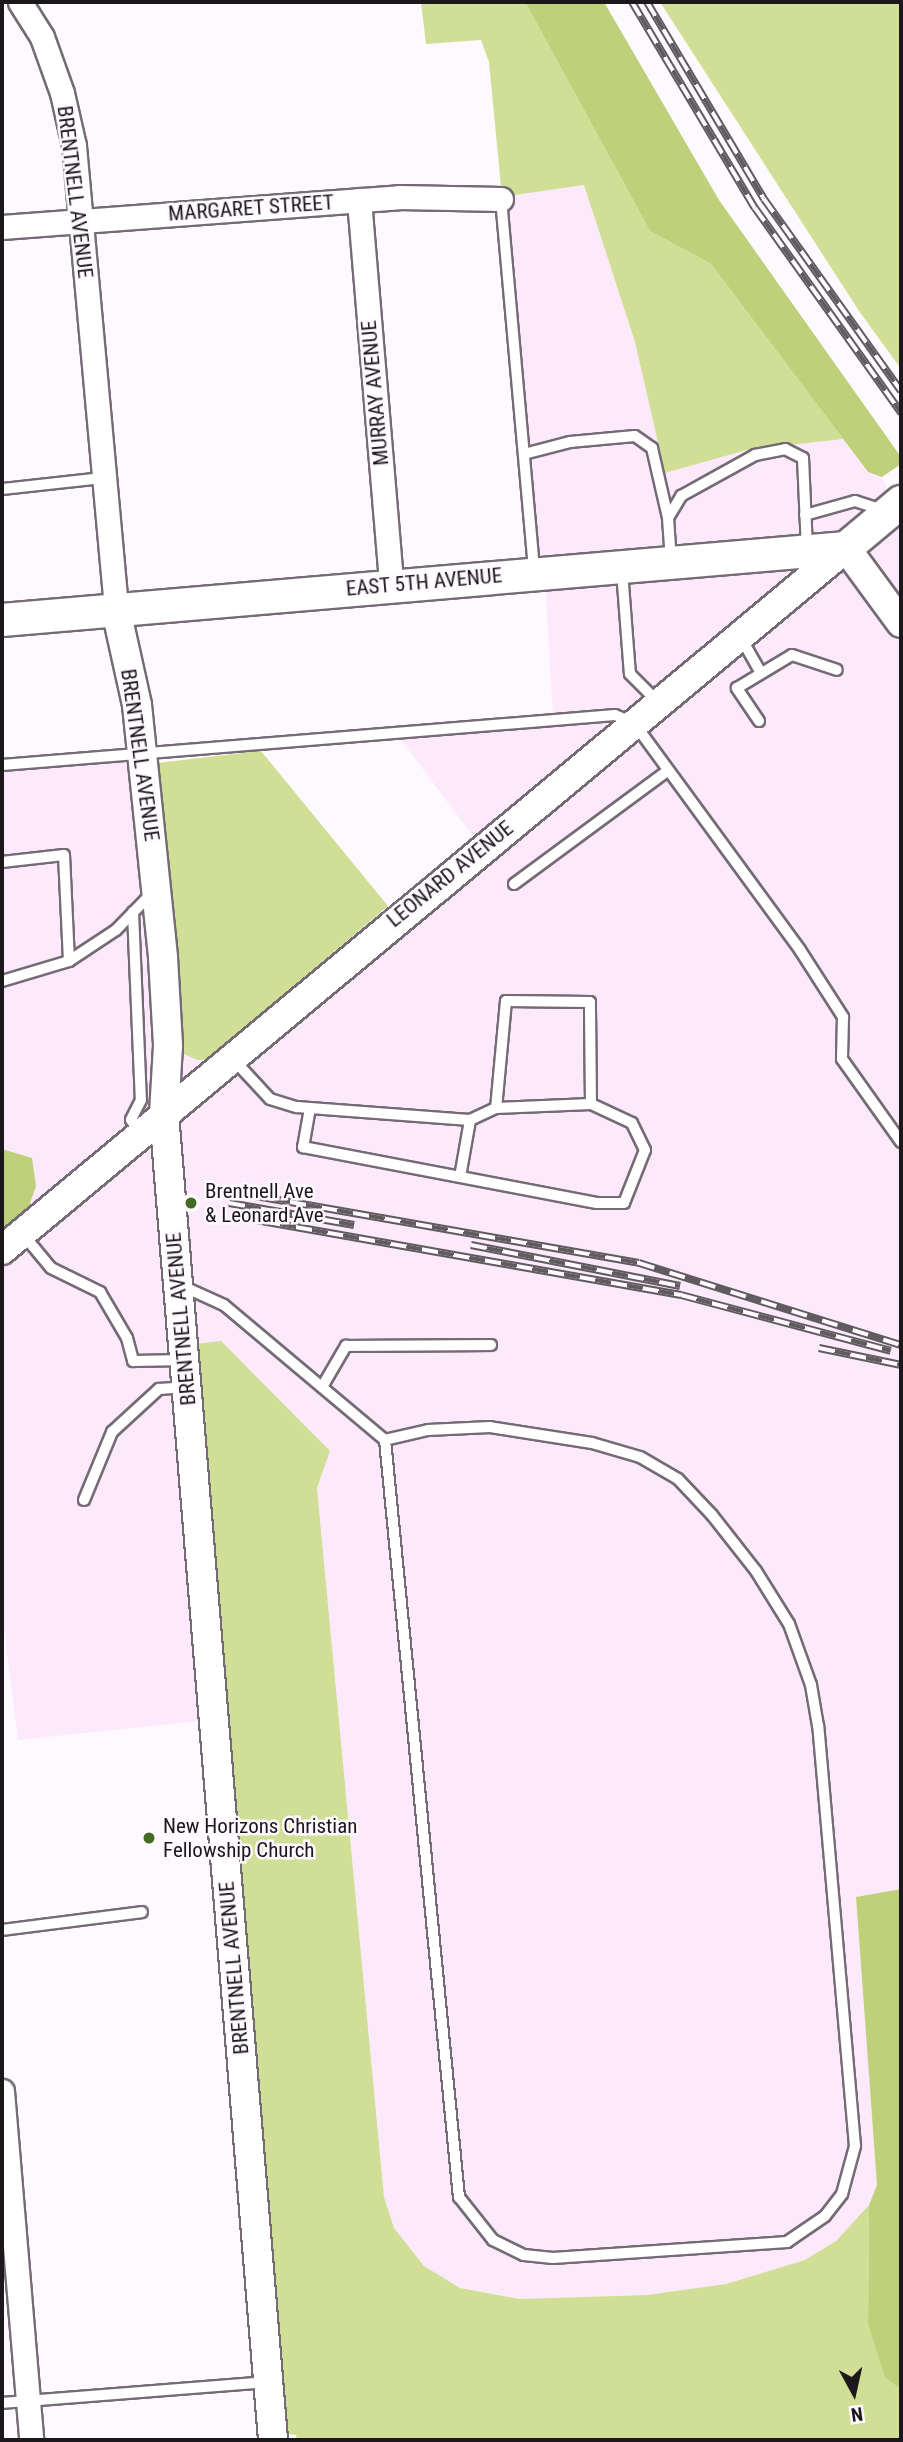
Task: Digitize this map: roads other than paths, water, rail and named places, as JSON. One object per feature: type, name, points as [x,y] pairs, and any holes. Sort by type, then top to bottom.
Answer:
[{"type":"main road","name":"LEONARD AVENUE","points":[[846,548],[895,507]]},
{"type":"main road","name":"EAST 5TH AVENUE","points":[[2,620],[534,572],[846,548]]},
{"type":"street","name":"BRENTNELL AVENUE","points":[[20,2],[42,37],[62,93],[74,146],[116,610],[144,756],[156,888],[154,1047],[164,1114],[273,2440]]},
{"type":"street","name":"MARGARET STREET","points":[[2,227],[359,200],[501,199]]},
{"type":"street","name":"MURRAY AVENUE","points":[[359,200],[391,585]]},
{"type":"street","points":[[846,548],[901,624]]},
{"type":"street","name":"LEONARD AVENUE","points":[[12,1242],[231,1057],[846,548]]},
{"type":"street","points":[[2,2091],[30,2440]]},
{"type":"lane","points":[[501,199],[534,572]]},
{"type":"lane","points":[[524,454],[570,442],[635,436],[652,447],[668,518],[671,562]]},
{"type":"lane","points":[[668,518],[681,496],[713,475],[755,455],[785,449],[803,457],[807,551]]},
{"type":"lane","points":[[2,489],[104,478]]},
{"type":"lane","points":[[805,515],[855,501],[895,507]]},
{"type":"lane","points":[[622,566],[630,674],[659,703]]},
{"type":"lane","points":[[740,635],[761,673]]},
{"type":"lane","points":[[759,721],[737,688],[792,654],[837,670]]},
{"type":"lane","points":[[2,765],[144,756],[607,713],[634,723],[843,1017],[842,1059],[901,1142]]},
{"type":"lane","points":[[514,884],[667,771]]},
{"type":"lane","points":[[2,862],[64,855],[69,961]]},
{"type":"lane","points":[[2,981],[69,961],[116,930],[156,888]]},
{"type":"lane","points":[[133,912],[154,1047],[141,1100],[131,1121],[141,1133]]},
{"type":"lane","points":[[496,1108],[506,1001],[590,1002],[591,1104]]},
{"type":"lane","points":[[231,1057],[270,1099],[310,1108],[470,1120],[496,1108],[591,1104],[632,1122],[645,1150],[624,1203],[597,1203],[303,1147],[310,1108]]},
{"type":"lane","points":[[460,1177],[470,1120]]},
{"type":"lane","points":[[12,1242],[51,1268],[100,1292],[127,1338],[133,1361],[185,1373]]},
{"type":"lane","points":[[178,1284],[224,1305],[385,1440],[459,2197],[493,2240],[524,2255],[553,2258],[787,2242],[825,2216],[842,2194],[855,2146],[818,1726],[811,1685],[789,1624],[756,1571],[712,1516],[678,1479],[640,1457],[592,1443],[490,1427],[428,1430],[385,1440]]},
{"type":"lane","points":[[322,1387],[346,1346],[491,1345]]},
{"type":"lane","points":[[84,1500],[112,1432],[159,1389],[185,1373]]},
{"type":"lane","points":[[2,1930],[142,1912]]},
{"type":"lane","points":[[2,2403],[268,2381]]},
{"type":"railway","points":[[632,2],[755,208],[901,413]]},
{"type":"railway","points":[[647,2],[764,199],[901,391]]},
{"type":"railway","points":[[227,1191],[639,1263],[901,1345]]},
{"type":"railway","points":[[229,1203],[354,1225]]},
{"type":"railway","points":[[233,1216],[681,1295],[891,1351]]},
{"type":"railway","points":[[471,1245],[680,1286]]},
{"type":"railway","points":[[819,1348],[901,1365]]},
{"type":"place","name":"Brentnell Ave & Leonard Ave","points":[[191,1203]]},
{"type":"place","name":"New Horizons Christian Fellowship Church","points":[[149,1838]]}]
